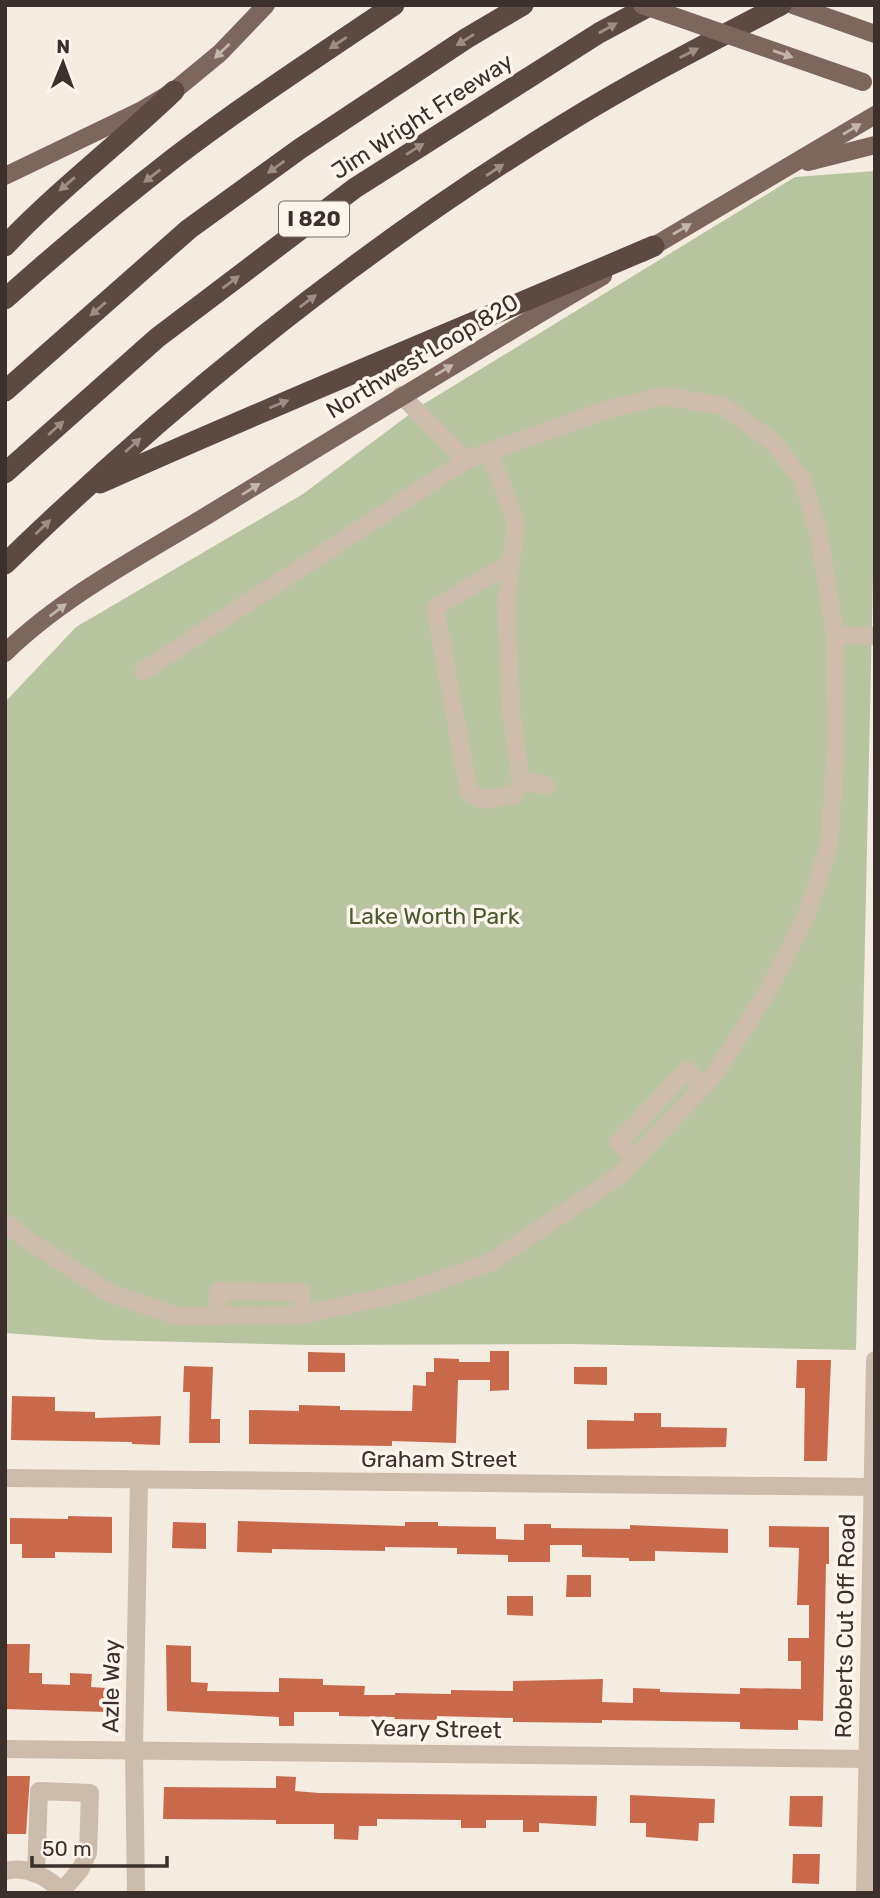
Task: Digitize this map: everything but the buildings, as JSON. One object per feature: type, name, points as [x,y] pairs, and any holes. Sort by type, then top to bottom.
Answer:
[{"type":"highway","points":[[5,299],[103,215],[176,158],[258,97],[394,5]]},
{"type":"highway","name":"Jim Wright Freeway","points":[[5,391],[189,229],[302,148],[467,38],[523,5]]},
{"type":"highway","name":"Jim Wright Freeway","points":[[5,473],[157,338],[355,188],[599,33],[651,5]]},
{"type":"highway","points":[[5,564],[82,491],[216,374],[392,238],[562,125],[662,67],[781,5]]},
{"type":"highway","points":[[5,246],[64,187],[137,127],[174,91]]},
{"type":"highway","points":[[82,491],[264,410],[368,369],[654,246]]},
{"type":"main road","points":[[5,176],[142,110],[174,91],[220,53],[266,5]]},
{"type":"main road","points":[[642,5],[869,84]]},
{"type":"main road","points":[[793,5],[875,34]]},
{"type":"main road","name":"Northwest Loop 820","points":[[5,653],[68,602],[401,395],[875,115]]},
{"type":"main road","points":[[787,167],[875,145]]},
{"type":"street","points":[[401,395],[466,460]]},
{"type":"street","points":[[5,1222],[20,1235],[109,1293],[177,1316],[301,1315],[403,1293],[491,1262],[619,1175],[714,1075],[766,994],[806,916],[828,845],[835,746],[835,635],[819,534],[803,479],[772,440],[723,406],[663,396],[609,410],[466,460],[143,671]]},
{"type":"street","points":[[490,452],[516,524],[512,562],[506,602],[506,645],[511,710],[521,782],[514,795],[481,800],[469,792],[435,608],[512,562]]},
{"type":"street","points":[[835,635],[875,636]]},
{"type":"street","points":[[521,782],[546,785]]},
{"type":"street","points":[[219,1316],[218,1291],[301,1292],[301,1315]]},
{"type":"street","name":"Roberts Cut Off Road","points":[[865,1893],[870,1822],[867,1759],[872,1666],[875,1360]]},
{"type":"street","name":"Graham Street","points":[[5,1478],[872,1487]]},
{"type":"street","name":"Azle Way","points":[[136,1893],[134,1750],[139,1481]]},
{"type":"street","name":"Yeary Street","points":[[5,1749],[867,1759]]},
{"type":"street","points":[[5,1871],[21,1867],[36,1874],[52,1881],[63,1892],[80,1870],[88,1853],[90,1793],[38,1791],[36,1874]]},
{"type":"green space","name":"Lake Worth Park","points":[[875,171],[875,483],[856,1350],[573,1344],[312,1345],[101,1340],[5,1333],[5,702],[76,627],[303,494],[422,405],[795,177]]}]
